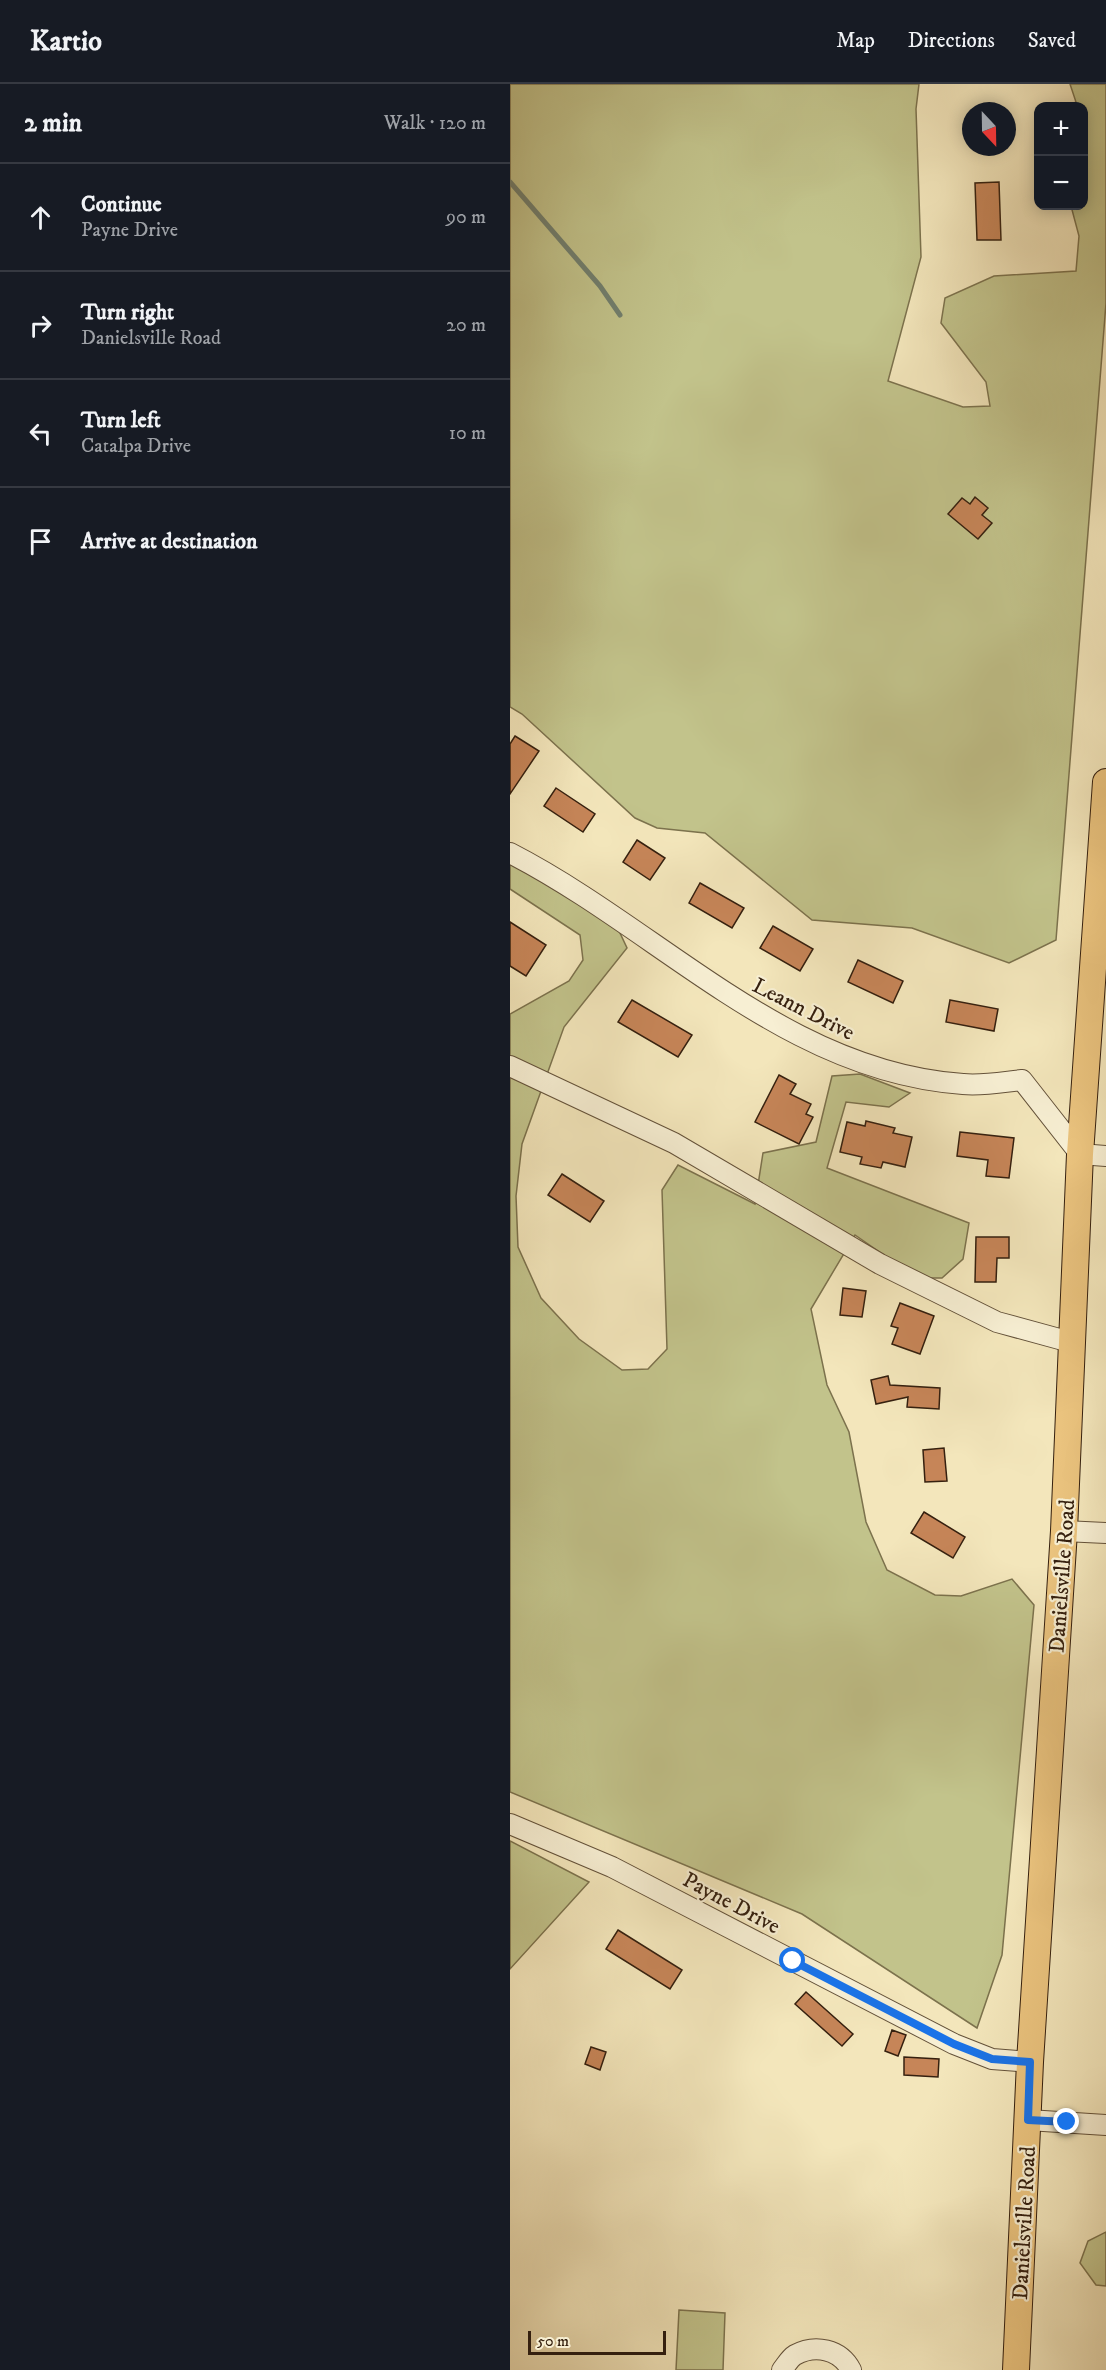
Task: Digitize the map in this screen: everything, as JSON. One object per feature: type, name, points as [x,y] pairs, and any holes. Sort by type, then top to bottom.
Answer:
[{"type":"main road","name":"Danielsville Road","points":[[1016,2370],[1030,2062],[1074,1342],[1080,1154],[1097,1024],[1106,782]]},
{"type":"street","name":"Leann Drive","points":[[510,853],[609,913],[730,997],[841,1056],[914,1077],[955,1083],[1022,1080],[1080,1154]]},
{"type":"street","points":[[510,1066],[674,1143],[879,1264],[997,1322],[1074,1342]]},
{"type":"street","points":[[1080,1154],[1106,1156]]},
{"type":"street","points":[[1064,1531],[1106,1533]]},
{"type":"street","name":"Payne Drive","points":[[510,1824],[612,1867],[954,2044],[992,2059],[1030,2062]]},
{"type":"street","points":[[1028,2120],[1106,2125]]},
{"type":"street","points":[[782,2370],[794,2356],[816,2348],[836,2353],[851,2370]]},
{"type":"green space","points":[[510,84],[919,84],[916,109],[921,257],[888,381],[963,407],[990,406],[986,382],[941,323],[945,298],[994,276],[1076,271],[1079,236],[1072,210],[1088,210],[1088,102],[1076,102],[1070,84],[1106,84],[1106,303],[1056,940],[1009,963],[912,928],[812,920],[705,833],[657,828],[635,818],[522,714],[510,707]]},
{"type":"green space","points":[[510,852],[619,931],[627,948],[564,1027],[522,1144],[516,1196],[518,1247],[541,1298],[579,1339],[622,1370],[648,1369],[667,1349],[662,1190],[678,1165],[755,1204],[763,1153],[816,1142],[832,1076],[860,1074],[910,1093],[889,1107],[846,1102],[827,1168],[969,1223],[963,1259],[942,1278],[917,1278],[855,1235],[811,1309],[827,1385],[849,1432],[866,1522],[887,1570],[935,1595],[961,1596],[1012,1579],[1034,1605],[1002,1955],[977,2028],[802,1914],[510,1792],[510,1014],[569,981],[583,960],[580,935],[510,889]]},
{"type":"green space","points":[[510,1841],[589,1882],[510,1969]]},
{"type":"green space","points":[[1106,2232],[1106,2286],[1096,2285],[1080,2263],[1088,2241]]},
{"type":"green space","points":[[679,2310],[725,2313],[723,2370],[676,2370]]},
{"type":"building","points":[[999,182],[1001,240],[977,240],[975,183]]},
{"type":"building","points":[[975,497],[988,508],[982,515],[992,523],[978,539],[948,514],[962,498],[970,504]]},
{"type":"building","points":[[515,736],[539,751],[510,794],[510,744]]},
{"type":"building","points":[[556,788],[595,814],[583,832],[544,806]]},
{"type":"building","points":[[637,840],[665,858],[650,880],[623,862]]},
{"type":"building","points":[[700,883],[744,908],[732,928],[689,903]]},
{"type":"building","points":[[510,922],[546,945],[526,976],[510,966]]},
{"type":"building","points":[[773,926],[813,949],[800,971],[760,948]]},
{"type":"building","points":[[858,960],[903,981],[893,1003],[848,982]]},
{"type":"building","points":[[632,1000],[692,1035],[678,1057],[618,1022]]},
{"type":"building","points":[[950,1000],[998,1009],[994,1031],[946,1022]]},
{"type":"building","points":[[779,1075],[796,1084],[790,1094],[811,1104],[806,1114],[813,1117],[799,1144],[755,1122]]},
{"type":"building","points":[[866,1121],[895,1128],[893,1133],[912,1137],[905,1167],[883,1162],[881,1168],[860,1164],[862,1157],[840,1152],[847,1122],[865,1126]]},
{"type":"building","points":[[960,1132],[1014,1138],[1009,1178],[986,1176],[988,1160],[957,1156]]},
{"type":"building","points":[[562,1174],[604,1201],[590,1222],[548,1195]]},
{"type":"building","points":[[976,1237],[1009,1237],[1009,1258],[997,1258],[996,1282],[975,1282]]},
{"type":"building","points":[[843,1288],[866,1291],[862,1317],[840,1315]]},
{"type":"building","points":[[900,1303],[934,1316],[920,1354],[892,1344],[898,1328],[891,1326]]},
{"type":"building","points":[[888,1376],[890,1385],[940,1388],[939,1409],[907,1407],[908,1397],[876,1404],[871,1380]]},
{"type":"building","points":[[944,1448],[947,1481],[925,1482],[923,1450]]},
{"type":"building","points":[[924,1512],[965,1537],[953,1558],[911,1533]]},
{"type":"building","points":[[618,1930],[682,1970],[670,1989],[606,1949]]},
{"type":"building","points":[[806,1992],[853,2034],[842,2046],[795,2004]]},
{"type":"building","points":[[892,2030],[906,2035],[898,2056],[885,2051]]},
{"type":"building","points":[[591,2047],[606,2052],[600,2070],[585,2064]]},
{"type":"building","points":[[904,2057],[939,2059],[938,2077],[904,2075]]},
{"type":"waterway","points":[[510,182],[600,286],[620,315]]},
{"type":"route","points":[[793,1961],[954,2044],[992,2059],[1030,2062],[1028,2120],[1067,2122]]}]
